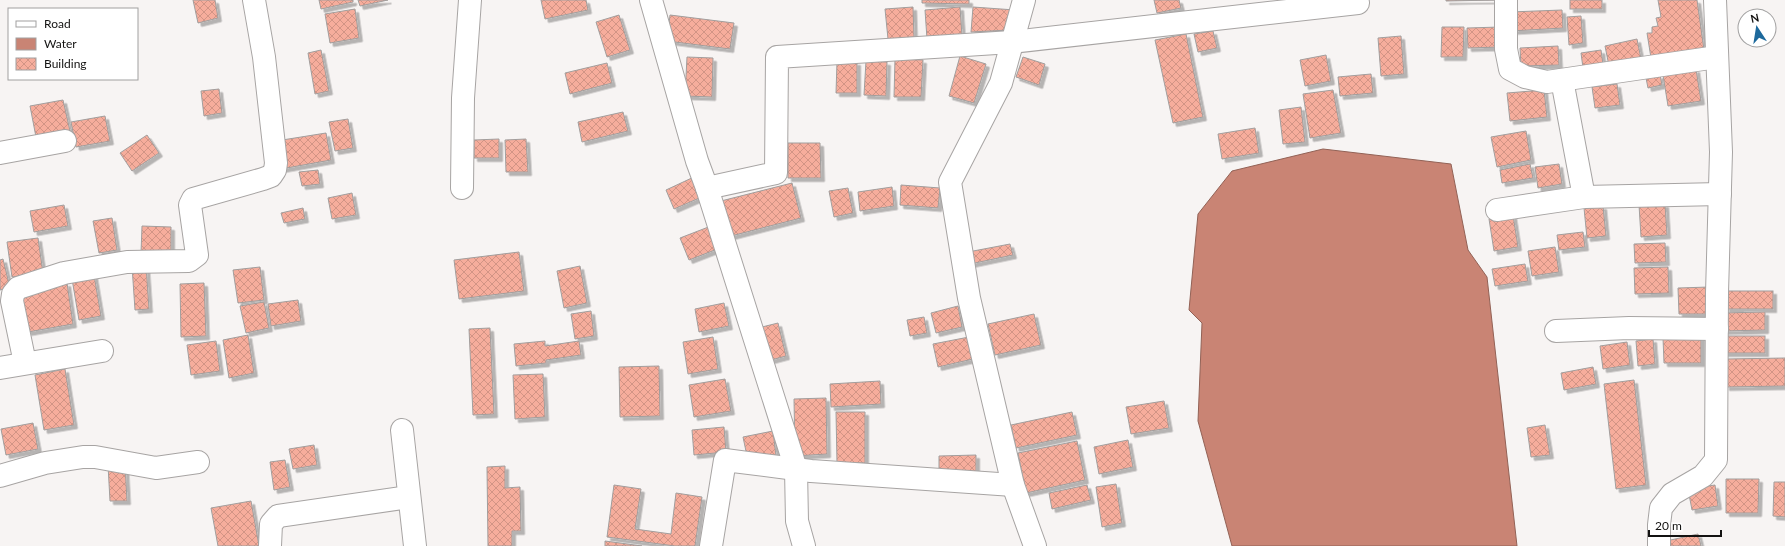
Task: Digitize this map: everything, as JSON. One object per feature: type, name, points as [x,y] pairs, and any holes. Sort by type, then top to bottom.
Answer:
[{"type":"street","points":[[25,363],[12,301],[13,294],[18,288],[64,274],[127,262],[189,261],[197,255],[190,205],[193,199],[263,179],[271,176],[276,170],[264,57],[254,0]]},
{"type":"street","points":[[462,188],[463,98],[470,0]]},
{"type":"street","points":[[651,0],[697,161],[707,188],[796,469],[797,521],[804,546]]},
{"type":"street","points":[[1024,0],[1001,82],[950,182],[969,298],[1013,485],[1035,546]]},
{"type":"street","points":[[1506,0],[1506,49],[1510,69],[1525,76],[1547,82],[1717,57]]},
{"type":"street","points":[[1659,546],[1661,508],[1672,494],[1704,476],[1716,460],[1721,152],[1715,0]]},
{"type":"street","points":[[707,188],[776,173],[777,57],[1012,42],[1358,3]]},
{"type":"street","points":[[1562,80],[1584,197]]},
{"type":"street","points":[[0,153],[65,141]]},
{"type":"street","points":[[1497,210],[1584,197],[1720,194]]},
{"type":"street","points":[[1556,332],[1629,328],[1717,329]]},
{"type":"street","points":[[0,368],[102,351]]},
{"type":"street","points":[[402,430],[415,546]]},
{"type":"street","points":[[0,476],[45,463],[83,457],[95,457],[156,468],[167,468],[198,462]]},
{"type":"street","points":[[711,546],[725,460],[796,469],[1013,485]]},
{"type":"street","points":[[270,546],[271,524],[278,516],[409,497]]},
{"type":"water","points":[[1323,149],[1451,164],[1468,250],[1487,277],[1517,546],[1232,546],[1198,421],[1202,323],[1189,310],[1198,214],[1232,171]]},
{"type":"building","points":[[193,0],[215,0],[218,18],[198,23]]},
{"type":"building","points":[[319,0],[353,0],[353,2],[321,9]]},
{"type":"building","points":[[358,0],[388,0],[360,6]]},
{"type":"building","points":[[541,0],[586,0],[588,10],[545,19]]},
{"type":"building","points":[[922,0],[969,0],[969,4],[922,3]]},
{"type":"building","points":[[1154,0],[1179,0],[1181,8],[1157,13]]},
{"type":"building","points":[[1446,0],[1497,0],[1446,1]]},
{"type":"building","points":[[1570,0],[1602,0],[1602,9],[1570,9]]},
{"type":"building","points":[[1658,0],[1697,0],[1704,50],[1651,58],[1647,33],[1652,33],[1652,27],[1658,26],[1656,18],[1661,17]]},
{"type":"building","points":[[913,7],[914,37],[888,39],[885,9]]},
{"type":"building","points":[[960,7],[962,36],[927,39],[925,10]]},
{"type":"building","points":[[973,7],[1015,10],[1009,30],[971,32]]},
{"type":"building","points":[[355,9],[359,38],[330,43],[325,14]]},
{"type":"building","points":[[1562,10],[1563,28],[1511,31],[1510,12]]},
{"type":"building","points":[[619,15],[630,50],[607,57],[596,22]]},
{"type":"building","points":[[670,15],[734,23],[730,49],[667,41]]},
{"type":"building","points":[[1581,16],[1583,43],[1569,45],[1567,17]]},
{"type":"building","points":[[1442,27],[1464,27],[1463,57],[1441,57]]},
{"type":"building","points":[[1500,27],[1501,47],[1468,48],[1467,28]]},
{"type":"building","points":[[1213,31],[1217,48],[1198,52],[1194,34]]},
{"type":"building","points":[[1186,34],[1203,117],[1173,123],[1155,40]]},
{"type":"building","points":[[1401,36],[1404,74],[1381,76],[1378,38]]},
{"type":"building","points":[[1637,39],[1641,59],[1609,66],[1605,46]]},
{"type":"building","points":[[1558,46],[1559,65],[1521,66],[1520,48]]},
{"type":"building","points":[[321,50],[329,91],[315,94],[308,53]]},
{"type":"building","points":[[1601,50],[1603,64],[1583,68],[1581,53]]},
{"type":"building","points":[[1326,55],[1331,81],[1305,86],[1300,60]]},
{"type":"building","points":[[960,56],[986,64],[974,103],[949,96]]},
{"type":"building","points":[[687,57],[713,58],[712,97],[685,96]]},
{"type":"building","points":[[1023,57],[1045,64],[1039,85],[1016,77]]},
{"type":"building","points":[[895,59],[923,60],[921,97],[894,97]]},
{"type":"building","points":[[866,61],[887,62],[886,96],[864,95]]},
{"type":"building","points":[[837,62],[857,62],[857,93],[836,93]]},
{"type":"building","points":[[607,63],[612,83],[570,94],[565,73]]},
{"type":"building","points":[[1696,69],[1701,101],[1668,106],[1663,75]]},
{"type":"building","points":[[1371,74],[1373,93],[1340,96],[1338,77]]},
{"type":"building","points":[[1660,75],[1662,85],[1648,88],[1646,78]]},
{"type":"building","points":[[1617,84],[1620,105],[1595,108],[1592,87]]},
{"type":"building","points":[[219,89],[222,113],[204,116],[201,91]]},
{"type":"building","points":[[1333,90],[1341,133],[1310,138],[1303,94]]},
{"type":"building","points":[[1544,90],[1547,117],[1510,121],[1507,93]]},
{"type":"building","points":[[63,100],[70,131],[36,137],[30,106]]},
{"type":"building","points":[[1301,107],[1305,142],[1283,144],[1279,110]]},
{"type":"building","points":[[623,112],[628,131],[582,142],[578,122]]},
{"type":"building","points":[[105,116],[110,141],[76,147],[71,122]]},
{"type":"building","points":[[348,119],[353,148],[335,151],[329,122]]},
{"type":"building","points":[[1255,128],[1259,153],[1222,159],[1218,134]]},
{"type":"building","points":[[1526,131],[1531,160],[1497,167],[1491,137]]},
{"type":"building","points":[[326,133],[331,160],[281,169],[276,141]]},
{"type":"building","points":[[147,135],[159,153],[132,171],[120,153]]},
{"type":"building","points":[[499,139],[499,158],[474,158],[474,140]]},
{"type":"building","points":[[526,139],[528,172],[506,172],[505,140]]},
{"type":"building","points":[[788,143],[820,143],[821,178],[788,178]]},
{"type":"building","points":[[1530,164],[1533,178],[1502,183],[1500,170]]},
{"type":"building","points":[[1559,164],[1562,184],[1538,188],[1535,167]]},
{"type":"building","points":[[318,170],[320,184],[302,186],[299,172]]},
{"type":"building","points":[[696,176],[704,196],[674,209],[666,190]]},
{"type":"building","points":[[792,183],[801,218],[731,236],[721,201]]},
{"type":"building","points":[[901,185],[940,188],[938,208],[900,205]]},
{"type":"building","points":[[892,187],[894,206],[860,211],[858,192]]},
{"type":"building","points":[[848,188],[853,213],[834,217],[829,191]]},
{"type":"building","points":[[352,193],[356,215],[332,219],[328,198]]},
{"type":"building","points":[[1665,204],[1667,235],[1641,237],[1639,205]]},
{"type":"building","points":[[64,205],[68,226],[34,232],[30,211]]},
{"type":"building","points":[[1603,206],[1606,236],[1587,238],[1584,208]]},
{"type":"building","points":[[303,208],[305,219],[284,223],[281,213]]},
{"type":"building","points":[[1513,215],[1518,247],[1494,251],[1489,219]]},
{"type":"building","points":[[112,218],[117,250],[99,253],[93,221]]},
{"type":"building","points":[[142,226],[171,227],[171,254],[141,253]]},
{"type":"building","points":[[711,226],[720,248],[689,260],[680,238]]},
{"type":"building","points":[[1583,232],[1585,247],[1559,250],[1557,235]]},
{"type":"building","points":[[38,238],[43,273],[12,277],[7,242]]},
{"type":"building","points":[[1665,243],[1666,262],[1635,263],[1634,244]]},
{"type":"building","points":[[1010,244],[1013,255],[970,264],[968,252]]},
{"type":"building","points":[[1555,247],[1559,272],[1532,276],[1528,251]]},
{"type":"building","points":[[519,252],[524,291],[459,299],[454,260]]},
{"type":"building","points":[[3,259],[10,288],[0,290],[0,260]]},
{"type":"building","points":[[1525,264],[1528,281],[1495,286],[1492,269]]},
{"type":"building","points":[[146,265],[149,309],[135,310],[132,266]]},
{"type":"building","points":[[580,266],[587,303],[564,308],[557,271]]},
{"type":"building","points":[[260,267],[264,300],[238,303],[233,270]]},
{"type":"building","points":[[1668,267],[1669,293],[1635,294],[1634,268]]},
{"type":"building","points":[[94,275],[101,316],[79,320],[72,279]]},
{"type":"building","points":[[67,283],[73,324],[28,332],[21,290]]},
{"type":"building","points":[[204,283],[206,336],[181,337],[180,284]]},
{"type":"building","points":[[1709,287],[1710,314],[1679,314],[1678,288]]},
{"type":"building","points":[[1726,291],[1773,291],[1773,309],[1726,309]]},
{"type":"building","points":[[298,300],[301,321],[271,326],[268,304]]},
{"type":"building","points":[[264,302],[269,328],[246,333],[240,306]]},
{"type":"building","points":[[724,303],[729,326],[699,332],[695,309]]},
{"type":"building","points":[[958,306],[962,327],[936,333],[931,313]]},
{"type":"building","points":[[591,311],[594,336],[575,339],[571,314]]},
{"type":"building","points":[[1765,312],[1765,330],[1722,331],[1722,313]]},
{"type":"building","points":[[1034,314],[1041,345],[995,355],[988,324]]},
{"type":"building","points":[[924,317],[927,333],[910,336],[907,320]]},
{"type":"building","points":[[778,323],[786,356],[771,360],[762,327]]},
{"type":"building","points":[[490,328],[494,414],[473,415],[469,329]]},
{"type":"building","points":[[248,335],[254,373],[229,378],[223,340]]},
{"type":"building","points":[[1723,336],[1765,336],[1765,353],[1723,353]]},
{"type":"building","points":[[713,337],[718,369],[688,374],[683,342]]},
{"type":"building","points":[[969,337],[973,359],[938,367],[933,344]]},
{"type":"building","points":[[1701,337],[1701,363],[1664,363],[1663,338]]},
{"type":"building","points":[[1653,339],[1655,364],[1638,366],[1636,341]]},
{"type":"building","points":[[216,341],[220,371],[191,375],[187,345]]},
{"type":"building","points":[[545,341],[545,346],[579,341],[581,355],[546,360],[546,363],[516,366],[514,344]]},
{"type":"building","points":[[1627,342],[1630,365],[1603,369],[1600,346]]},
{"type":"building","points":[[1785,358],[1785,386],[1726,387],[1726,359]]},
{"type":"building","points":[[659,366],[660,416],[620,417],[619,367]]},
{"type":"building","points":[[1593,367],[1596,384],[1564,390],[1561,373]]},
{"type":"building","points":[[65,369],[74,425],[44,430],[35,375]]},
{"type":"building","points":[[543,374],[545,417],[515,419],[513,375]]},
{"type":"building","points":[[725,379],[731,411],[694,417],[689,385]]},
{"type":"building","points":[[1634,380],[1646,485],[1616,489],[1604,384]]},
{"type":"building","points":[[880,381],[881,404],[831,407],[830,384]]},
{"type":"building","points":[[826,398],[827,454],[795,456],[794,399]]},
{"type":"building","points":[[1164,401],[1169,428],[1131,434],[1126,407]]},
{"type":"building","points":[[836,412],[865,412],[865,463],[837,463]]},
{"type":"building","points":[[1072,412],[1077,435],[1016,448],[1011,425]]},
{"type":"building","points":[[33,423],[38,449],[6,455],[1,429]]},
{"type":"building","points":[[1545,425],[1550,455],[1531,457],[1527,428]]},
{"type":"building","points":[[724,427],[726,452],[694,455],[692,430]]},
{"type":"building","points":[[773,431],[776,456],[747,456],[743,437]]},
{"type":"building","points":[[1128,440],[1133,467],[1099,474],[1094,447]]},
{"type":"building","points":[[1077,441],[1085,480],[1026,493],[1018,453]]},
{"type":"building","points":[[314,445],[317,465],[293,469],[289,449]]},
{"type":"building","points":[[976,455],[976,475],[939,476],[939,456]]},
{"type":"building","points":[[285,460],[290,487],[274,490],[270,462]]},
{"type":"building","points":[[125,464],[127,501],[110,501],[108,465]]},
{"type":"building","points":[[505,466],[505,488],[520,487],[521,531],[512,531],[512,546],[488,546],[487,467]]},
{"type":"building","points":[[1726,479],[1759,479],[1758,513],[1726,513]]},
{"type":"building","points":[[1774,482],[1785,482],[1785,517],[1773,516]]},
{"type":"building","points":[[1116,484],[1122,523],[1102,527],[1096,487]]},
{"type":"building","points":[[614,485],[641,489],[635,529],[671,534],[676,493],[702,497],[695,546],[675,546],[607,537]]},
{"type":"building","points":[[1087,485],[1091,500],[1052,509],[1049,493]]},
{"type":"building","points":[[1715,485],[1718,506],[1692,510],[1688,489]]},
{"type":"building","points":[[251,501],[259,546],[218,546],[211,508]]},
{"type":"building","points":[[1698,534],[1701,546],[1668,546],[1666,541]]},
{"type":"building","points":[[605,541],[642,546],[605,546]]}]
